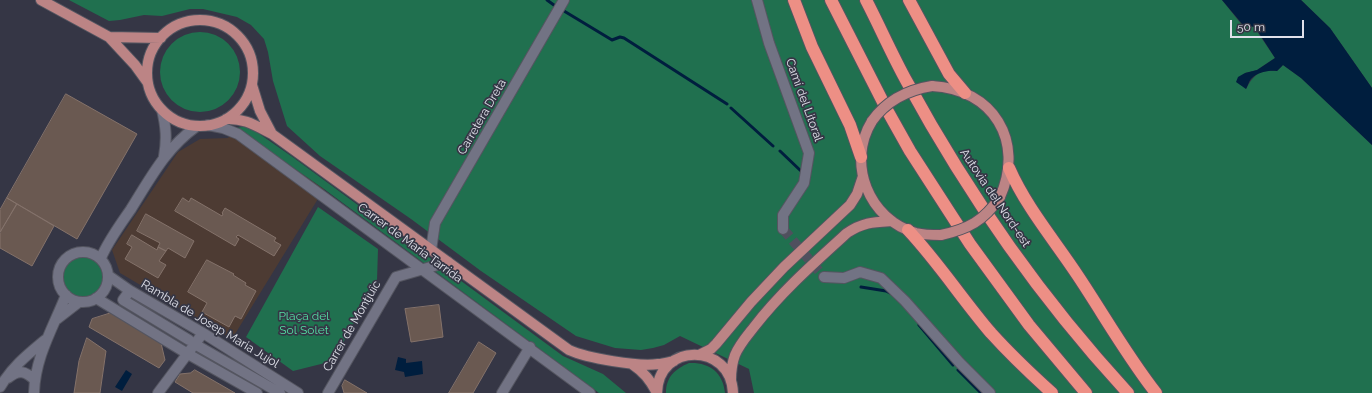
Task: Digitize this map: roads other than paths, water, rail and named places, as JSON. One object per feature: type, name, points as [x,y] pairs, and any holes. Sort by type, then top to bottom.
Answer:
[{"type":"highway","points":[[794,0],[812,47],[850,125],[861,157]]},
{"type":"highway","points":[[831,0],[910,151],[970,244],[1029,325],[1086,393]]},
{"type":"highway","name":"Autovia del Nord-est","points":[[866,0],[906,81],[969,187],[1010,247],[1053,303],[1088,348],[1128,393]]},
{"type":"highway","points":[[908,0],[949,74],[965,93]]},
{"type":"highway","points":[[1009,168],[1018,189],[1078,276],[1136,366],[1156,393]]},
{"type":"highway","points":[[908,230],[931,256],[991,333],[1052,393]]},
{"type":"main road","points":[[41,0],[109,37],[135,65],[148,83]]},
{"type":"main road","points":[[252,85],[241,107],[226,119],[208,125],[197,126],[178,121],[162,110],[153,98],[148,83],[147,74],[149,59],[161,38],[176,26],[187,22],[206,20],[224,26],[235,33],[247,47],[253,66],[252,85],[260,111],[272,134]]},
{"type":"main road","points":[[109,37],[161,38]]},
{"type":"main road","points":[[932,86],[948,88],[965,93],[985,106],[996,118],[1006,141],[1009,168],[1007,180],[1000,197],[985,216],[960,230],[941,234],[926,234],[908,230],[892,221],[874,203],[869,195],[861,165],[861,157],[866,134],[872,121],[882,108],[895,98],[916,89],[932,86]]},
{"type":"main road","name":"Carrer de Maria Tarrida","points":[[226,119],[244,120],[272,134],[569,350],[578,354],[632,364],[658,365],[674,361],[686,355],[699,355]]},
{"type":"main road","points":[[699,355],[711,349],[751,302],[784,267],[850,205],[863,176]]},
{"type":"main road","points":[[733,393],[731,380],[732,366],[735,355],[740,345],[767,310],[795,281],[854,228],[866,223],[892,221]]},
{"type":"main road","points":[[699,355],[710,357],[719,363],[726,370],[731,380]]},
{"type":"main road","points":[[656,393],[661,375],[674,361]]},
{"type":"main road","name":"Carrer de Maria Tarrida","points":[[632,364],[642,370],[648,377],[656,393]]},
{"type":"street","name":"Carretera Dreta","points":[[431,250],[435,223],[564,0]]},
{"type":"street","name":"Camí del Litoral","points":[[757,0],[769,43],[809,153],[804,183],[783,216],[783,229]]},
{"type":"street","points":[[162,110],[166,125],[167,141],[164,156]]},
{"type":"street","name":"Carrer de Maria Tarrida","points":[[208,125],[223,128],[238,134],[590,393]]},
{"type":"street","points":[[101,258],[164,156],[185,134],[197,126]]},
{"type":"street","points":[[85,251],[94,253],[101,258],[107,268],[109,276],[106,289],[96,298],[90,301],[79,302],[66,295],[61,288],[58,277],[60,266],[66,258],[73,253],[85,251]]},
{"type":"street","name":"Carrer de Montjuïc","points":[[328,393],[396,277],[448,262]]},
{"type":"street","points":[[824,277],[844,278],[860,272],[881,278],[905,301],[960,363],[990,393]]},
{"type":"street","name":"Rambla de Josep Maria Jujol","points":[[109,276],[298,393]]},
{"type":"street","points":[[34,393],[34,380],[40,356],[66,295]]},
{"type":"street","name":"Rambla de Josep Maria Jujol","points":[[117,308],[126,296],[193,343],[280,393]]},
{"type":"street","points":[[96,298],[188,354],[257,393]]},
{"type":"street","points":[[56,321],[79,302]]},
{"type":"street","points":[[158,393],[203,333]]},
{"type":"street","points":[[1,382],[23,358],[46,339]]},
{"type":"street","points":[[502,393],[530,348]]},
{"type":"street","points":[[1,382],[14,373],[21,372],[29,375],[34,380]]},
{"type":"water","points":[[1222,0],[1301,0],[1330,28],[1372,88],[1372,145],[1301,78],[1283,65],[1277,71],[1257,74],[1250,80],[1246,89],[1236,82],[1238,77],[1245,73],[1257,70],[1275,58],[1255,27],[1243,25]]},
{"type":"water","points":[[398,357],[406,359],[406,363],[422,361],[423,374],[405,377],[404,372],[395,370]]},
{"type":"water","points":[[126,370],[132,374],[122,391],[115,387]]},
{"type":"waterway","points":[[547,0],[558,8]]},
{"type":"waterway","points":[[564,11],[612,40],[620,37],[624,38],[727,104]]},
{"type":"waterway","points":[[731,108],[773,146]]},
{"type":"waterway","points":[[780,151],[802,172]]},
{"type":"waterway","points":[[861,287],[886,291],[892,294]]},
{"type":"waterway","points":[[919,325],[953,365]]},
{"type":"waterway","points":[[958,370],[981,393]]},
{"type":"tunnel","points":[[783,229],[824,277]]},
{"type":"park label","name":"Plaça del Sol Solet","points":[[304,323]]}]
